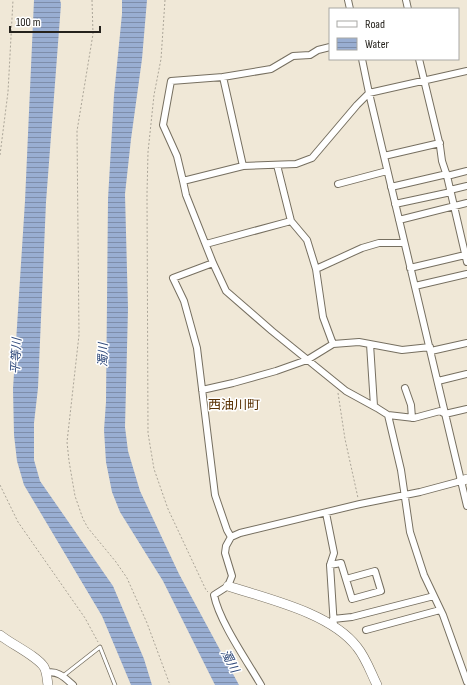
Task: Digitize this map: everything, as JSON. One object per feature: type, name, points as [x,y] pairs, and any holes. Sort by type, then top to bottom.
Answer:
[{"type":"street","points":[[329,47],[310,54],[293,56],[271,69],[224,77],[172,81],[163,125],[177,156],[186,195],[213,263],[226,291],[346,391],[388,415],[412,418],[440,411],[446,414],[467,409]]},
{"type":"street","points":[[362,60],[410,268],[464,480],[467,506]]},
{"type":"street","points":[[419,60],[467,262]]},
{"type":"street","points":[[182,181],[243,166],[296,164],[312,158],[356,105],[369,94],[467,71]]},
{"type":"street","points":[[224,77],[243,166]]},
{"type":"street","points":[[384,156],[440,143]]},
{"type":"street","points":[[277,165],[291,220],[307,240],[316,269],[323,317],[333,344]]},
{"type":"street","points":[[338,184],[387,171]]},
{"type":"street","points":[[391,187],[467,171]]},
{"type":"street","points":[[395,204],[467,186]]},
{"type":"street","points":[[399,220],[467,203]]},
{"type":"street","points":[[206,244],[291,220]]},
{"type":"street","points":[[316,269],[362,248],[379,243],[404,243]]},
{"type":"street","points":[[410,268],[465,255]]},
{"type":"street","points":[[213,263],[173,278],[184,301],[195,341],[215,495],[227,530],[231,537]]},
{"type":"street","points":[[415,286],[467,274]]},
{"type":"street","points":[[202,390],[233,384],[276,371],[307,360],[333,344],[359,342],[402,350],[430,349],[467,343]]},
{"type":"street","points":[[370,344],[374,406]]},
{"type":"street","points":[[438,381],[467,374]]},
{"type":"street","points":[[405,388],[411,405],[412,418]]},
{"type":"street","points":[[388,415],[401,470],[410,532],[424,574],[440,610],[467,682]]},
{"type":"street","points":[[231,537],[360,504],[420,492],[464,480]]},
{"type":"street","points":[[326,513],[334,553],[330,565],[333,623]]},
{"type":"street","points":[[231,537],[225,553],[232,576],[228,586],[214,595],[216,603],[232,636],[261,685]]},
{"type":"street","points":[[330,565],[341,563],[352,599],[381,591],[376,571],[346,579]]},
{"type":"street","points":[[228,586],[333,623],[356,646],[377,685]]},
{"type":"street","points":[[333,623],[434,596]]},
{"type":"street","points":[[366,630],[440,610]]},
{"type":"street","points":[[0,635],[39,661],[46,673],[48,685]]},
{"type":"street","points":[[46,673],[54,672],[63,676],[73,685]]},
{"type":"lane","points":[[63,676],[100,646],[115,685]]},
{"type":"path","points":[[0,155],[8,92],[13,0]]},
{"type":"path","points":[[92,0],[93,34],[77,131],[79,335],[67,442],[69,461],[75,496],[83,519],[88,528],[116,562],[126,578],[144,616],[170,685]]},
{"type":"path","points":[[165,0],[161,59],[154,95],[148,152],[148,433],[154,469],[168,509],[206,590],[214,595]]},
{"type":"path","points":[[341,392],[338,393],[341,416],[360,504]]},
{"type":"path","points":[[0,485],[18,522],[85,618],[100,646]]},
{"type":"water","name":"平等川","points":[[34,0],[60,0],[61,4],[46,202],[38,388],[34,423],[34,460],[40,481],[113,586],[144,659],[152,685],[131,685],[102,616],[24,485],[17,461],[14,435],[13,389],[25,201]]},
{"type":"water","points":[[122,0],[147,0],[142,59],[125,194],[128,309],[125,427],[128,451],[140,491],[179,574],[239,685],[215,685],[163,581],[120,512],[112,492],[106,462],[104,430],[106,402],[108,199],[114,95]]},
{"type":"district","name":"西油川町","points":[[234,404]]},
{"type":"water label","name":"濁川","points":[[103,355]]},
{"type":"water label","name":"濁川","points":[[230,661]]}]
